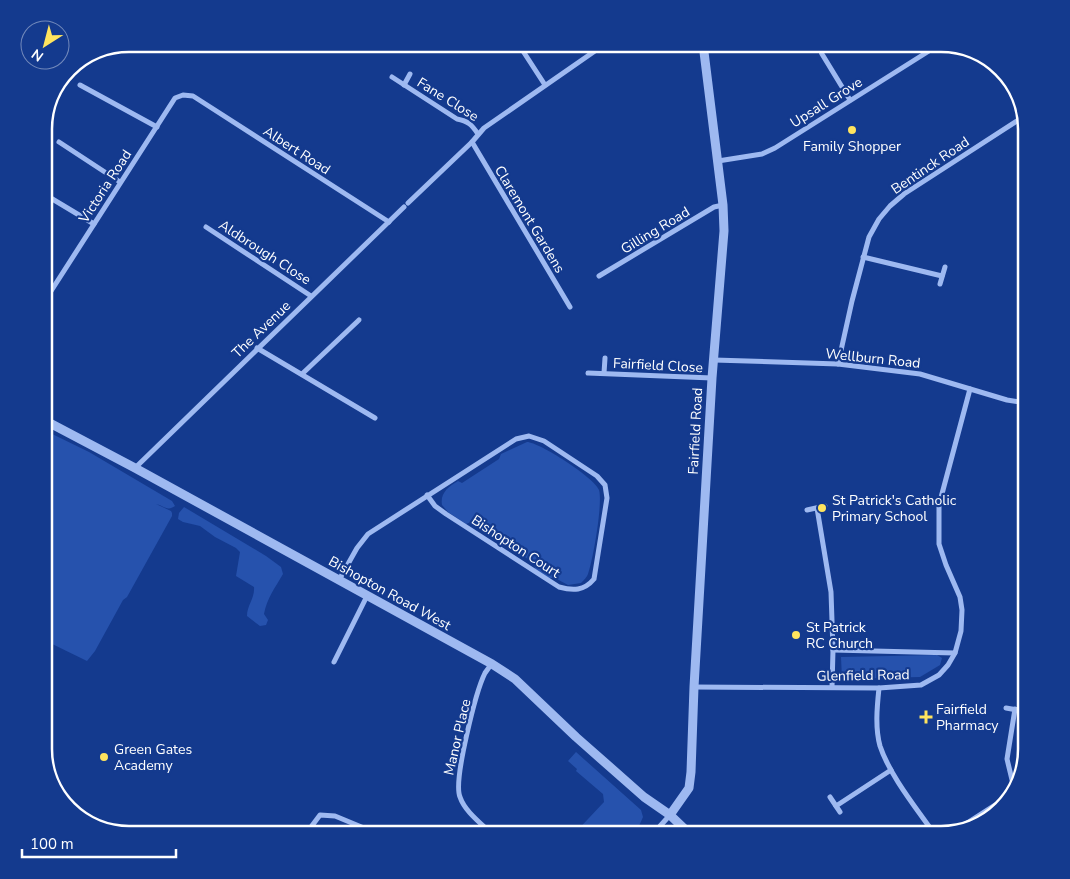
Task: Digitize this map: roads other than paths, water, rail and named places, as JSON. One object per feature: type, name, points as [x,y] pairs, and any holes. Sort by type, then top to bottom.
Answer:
[{"type":"street","points":[[524,53],[545,85]]},
{"type":"street","name":"The Avenue","points":[[135,468],[472,142],[484,128],[591,53]]},
{"type":"street","name":"Fairfield Road","points":[[670,816],[689,788],[712,378],[724,231],[723,205],[704,53]]},
{"type":"street","points":[[822,53],[850,100]]},
{"type":"street","name":"Upsall Grove","points":[[718,161],[762,154],[775,148],[926,53]]},
{"type":"street","name":"Fane Close","points":[[404,85],[410,74]]},
{"type":"street","name":"Fane Close","points":[[392,77],[457,119],[466,121],[473,126],[478,134]]},
{"type":"street","points":[[80,85],[157,127]]},
{"type":"street","name":"Victoria Road","points":[[53,287],[175,98],[193,96]]},
{"type":"street","name":"Albert Road","points":[[193,96],[389,222]]},
{"type":"street","name":"Bentinck Road","points":[[838,364],[863,257],[869,237],[879,219],[904,194],[1017,122]]},
{"type":"street","points":[[59,142],[120,182]]},
{"type":"street","name":"Claremont Gardens","points":[[472,142],[570,307]]},
{"type":"street","points":[[53,199],[94,224]]},
{"type":"street","name":"Gilling Road","points":[[599,276],[714,207],[723,205]]},
{"type":"street","name":"Aldbrough Close","points":[[206,227],[312,296]]},
{"type":"street","points":[[863,257],[942,276]]},
{"type":"street","points":[[940,284],[945,267]]},
{"type":"street","points":[[302,374],[359,320]]},
{"type":"street","points":[[257,348],[375,418]]},
{"type":"street","name":"Fairfield Close","points":[[604,373],[606,358]]},
{"type":"street","name":"Wellburn Road","points":[[714,360],[838,364],[920,374],[1018,402]]},
{"type":"street","name":"Fairfield Close","points":[[588,373],[712,378]]},
{"type":"street","name":"Glenfield Road","points":[[694,687],[878,688],[921,685],[939,675],[955,653],[961,630],[962,610],[960,597],[939,544],[939,506],[970,389]]},
{"type":"street","name":"Bishopton Road West","points":[[53,425],[492,664],[515,679],[576,737],[644,797],[681,826]]},
{"type":"street","name":"Bishopton Court","points":[[338,581],[357,548],[368,534],[428,495],[516,439],[529,436],[544,441],[597,476],[601,479],[607,492],[594,579],[580,589],[570,590],[559,587],[446,514],[435,506],[428,495]]},
{"type":"street","points":[[807,510],[825,506]]},
{"type":"street","points":[[817,508],[831,592],[832,687]]},
{"type":"street","points":[[334,662],[367,596]]},
{"type":"street","points":[[833,650],[955,653]]},
{"type":"street","name":"Manor Place","points":[[484,826],[463,804],[459,796],[458,784],[460,765],[479,690],[486,671],[492,664]]},
{"type":"street","points":[[878,688],[877,715],[880,745],[891,770],[929,826]]},
{"type":"street","points":[[1006,708],[1018,710]]},
{"type":"street","points":[[1011,778],[1007,759],[1015,710]]},
{"type":"street","points":[[836,806],[891,770]]},
{"type":"street","points":[[830,797],[840,812]]},
{"type":"street","points":[[972,820],[989,809]]},
{"type":"street","points":[[312,826],[320,816],[335,816],[359,826]]},
{"type":"street","points":[[661,826],[670,816]]},
{"type":"place","name":"Family Shopper","points":[[852,130]]},
{"type":"place","name":"St Patrick's Catholic Primary School","points":[[822,508]]},
{"type":"place","name":"St Patrick RC Church","points":[[796,635]]},
{"type":"place","name":"Fairfield Pharmacy","points":[[926,717]]},
{"type":"place","name":"Green Gates Academy","points":[[104,757]]}]
